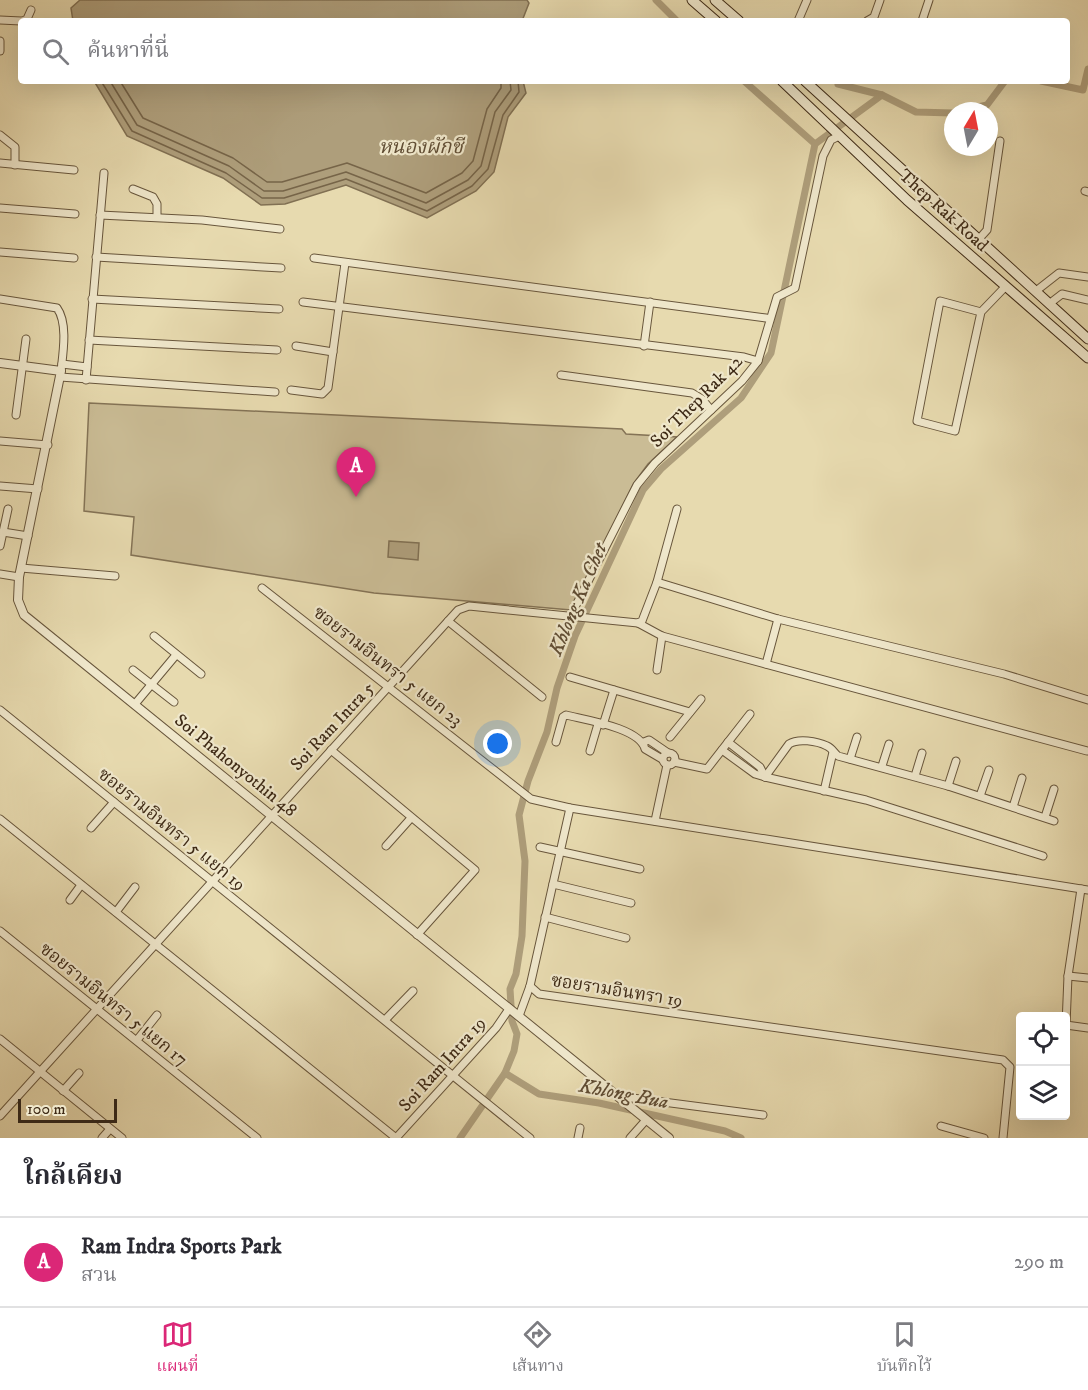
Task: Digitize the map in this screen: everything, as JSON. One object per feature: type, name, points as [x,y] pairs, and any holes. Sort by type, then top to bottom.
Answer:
[{"type":"main road","points":[[692,0],[713,18]]},
{"type":"main road","points":[[715,0],[736,18]]},
{"type":"main road","name":"Thep Rak Road","points":[[785,84],[837,135],[1088,358]]},
{"type":"main road","name":"Thep Rak Road","points":[[808,84],[1088,339]]},
{"type":"street","points":[[799,18],[807,0]]},
{"type":"street","points":[[872,18],[880,0]]},
{"type":"street","points":[[923,18],[929,0]]},
{"type":"street","points":[[27,18],[31,10]]},
{"type":"street","points":[[0,20],[18,21]]},
{"type":"street","points":[[0,41],[0,51]]},
{"type":"street","points":[[0,135],[15,147],[15,165]]},
{"type":"street","name":"Soi Thep Rak 42","points":[[570,617],[637,485],[758,361],[776,299],[781,293],[791,290],[797,282],[823,156],[831,140],[837,135]]},
{"type":"street","points":[[978,240],[987,230],[1000,141]]},
{"type":"street","points":[[0,164],[74,170]]},
{"type":"street","points":[[86,380],[104,173]]},
{"type":"street","points":[[133,189],[156,200],[157,218]]},
{"type":"street","points":[[0,208],[75,213]]},
{"type":"street","points":[[100,215],[280,230]]},
{"type":"street","points":[[0,252],[74,258]]},
{"type":"street","points":[[96,257],[281,268]]},
{"type":"street","points":[[314,258],[766,318]]},
{"type":"street","points":[[291,390],[326,392],[345,263]]},
{"type":"street","points":[[1036,291],[1059,273],[1088,277]]},
{"type":"street","points":[[981,312],[940,301],[917,421],[955,430],[981,312],[1006,286]]},
{"type":"street","points":[[1049,304],[1062,294],[1088,300]]},
{"type":"street","points":[[0,299],[57,308],[62,315],[63,323],[61,371]]},
{"type":"street","points":[[92,299],[279,309]]},
{"type":"street","points":[[303,302],[744,357],[758,361]]},
{"type":"street","points":[[644,346],[650,302]]},
{"type":"street","points":[[16,416],[26,339]]},
{"type":"street","points":[[89,340],[276,350]]},
{"type":"street","points":[[296,346],[333,352]]},
{"type":"street","points":[[740,358],[752,369]]},
{"type":"street","points":[[0,363],[61,371],[86,380],[275,392]]},
{"type":"street","points":[[61,371],[87,367]]},
{"type":"street","name":"Soi Phahonyothin 48","points":[[61,371],[48,445],[20,573],[18,606],[27,618],[669,1138]]},
{"type":"street","points":[[561,375],[692,393],[702,399],[711,410]]},
{"type":"street","points":[[0,441],[48,445]]},
{"type":"street","points":[[0,486],[38,489]]},
{"type":"street","points":[[0,546],[3,521],[8,509]]},
{"type":"street","points":[[677,509],[647,615],[638,623],[651,632],[1087,751]]},
{"type":"street","points":[[3,532],[28,536]]},
{"type":"street","points":[[0,574],[115,576]]},
{"type":"street","points":[[657,582],[778,619],[1004,674],[1088,700]]},
{"type":"street","name":"ซอยรามอินทรา 5 แยก 23","points":[[262,588],[531,799],[570,808],[1084,889]]},
{"type":"street","name":"Soi Ram Intra 5","points":[[0,1116],[157,945],[271,814],[462,607],[638,623]]},
{"type":"street","points":[[766,664],[778,619]]},
{"type":"street","points":[[448,621],[542,697]]},
{"type":"street","points":[[153,636],[201,674]]},
{"type":"street","points":[[657,670],[662,636]]},
{"type":"street","points":[[135,704],[176,655]]},
{"type":"street","points":[[133,670],[174,702]]},
{"type":"street","points":[[570,677],[690,712]]},
{"type":"street","points":[[590,751],[614,690]]},
{"type":"street","points":[[670,737],[701,699]]},
{"type":"street","name":"ซอยรามอินทรา 5 แยก 19","points":[[0,710],[530,1138]]},
{"type":"street","points":[[556,742],[564,715],[634,734],[644,742],[645,749],[668,762],[706,769],[750,714]]},
{"type":"street","points":[[850,759],[857,737]]},
{"type":"street","points":[[644,742],[649,740],[675,756],[668,762]]},
{"type":"street","points":[[765,777],[795,740],[826,745],[833,752],[850,759],[948,786],[1054,821]]},
{"type":"street","points":[[728,742],[760,767],[765,777]]},
{"type":"street","points":[[882,766],[890,744]]},
{"type":"street","points":[[331,750],[475,870],[417,935]]},
{"type":"street","points":[[722,750],[755,774],[921,816],[1043,856]]},
{"type":"street","points":[[824,790],[833,752]]},
{"type":"street","points":[[655,821],[668,753]]},
{"type":"street","points":[[915,776],[922,753]]},
{"type":"street","points":[[948,786],[956,760]]},
{"type":"street","points":[[980,796],[989,770]]},
{"type":"street","points":[[1013,807],[1022,778]]},
{"type":"street","points":[[1045,817],[1054,789]]},
{"type":"street","points":[[91,828],[114,802]]},
{"type":"street","name":"ซอยรามอินทรา 19","points":[[570,808],[530,986],[539,994],[777,1030],[1003,1060],[1010,1067],[1003,1138]]},
{"type":"street","points":[[386,846],[411,818]]},
{"type":"street","points":[[0,819],[396,1138]]},
{"type":"street","points":[[540,847],[640,869]]},
{"type":"street","points":[[553,884],[631,903]]},
{"type":"street","points":[[70,900],[81,885]]},
{"type":"street","points":[[116,912],[135,887]]},
{"type":"street","points":[[1084,889],[1068,976],[1066,1025],[1088,1028]]},
{"type":"street","points":[[545,917],[626,938]]},
{"type":"street","name":"ซอยรามอินทรา 5 แยก 17","points":[[0,932],[257,1138]]},
{"type":"street","points":[[1068,976],[1088,978]]},
{"type":"street","points":[[519,1016],[530,986]]},
{"type":"street","points":[[385,1020],[413,991]]},
{"type":"street","name":"Soi Ram Intra 19","points":[[396,1138],[496,1028],[509,1009]]},
{"type":"street","points":[[137,1040],[157,1015]]},
{"type":"street","points":[[1,1042],[122,1138]]},
{"type":"street","points":[[63,1091],[79,1073]]},
{"type":"street","points":[[621,1098],[763,1115]]},
{"type":"street","points":[[630,1138],[644,1118]]},
{"type":"street","points":[[941,1126],[984,1138]]},
{"type":"street","points":[[578,1138],[580,1128]]},
{"type":"street","points":[[102,1138],[110,1129]]},
{"type":"shaded area","points":[[89,403],[622,429],[626,434],[677,437],[648,464],[634,483],[571,610],[374,593],[131,555],[134,517],[84,511]]},
{"type":"water","points":[[80,0],[527,0],[529,3],[523,18],[73,18],[71,8]]},
{"type":"water","name":"หนองผักชี","points":[[96,84],[524,84],[526,93],[508,117],[494,172],[476,191],[427,218],[346,185],[285,204],[261,205],[223,178],[127,136]]},
{"type":"water","points":[[389,541],[419,543],[418,560],[388,557]]},
{"type":"waterway","points":[[656,0],[674,18]]},
{"type":"waterway","points":[[1055,84],[1083,90],[1088,69]]},
{"type":"waterway","points":[[747,84],[815,144],[882,95]]},
{"type":"waterway","points":[[838,84],[882,95],[916,112],[944,113]]},
{"type":"waterway","points":[[989,102],[1003,84]]},
{"type":"waterway","name":"Khlong Ka Chet","points":[[460,1138],[505,1073],[514,1051],[517,1034],[512,1021],[510,989],[516,974],[522,936],[525,861],[519,815],[528,781],[547,732],[557,688],[575,636],[643,490],[661,469],[741,398],[771,353],[815,144]]},
{"type":"waterway","name":"Khlong Bua","points":[[505,1073],[539,1094],[599,1103],[725,1131],[741,1138]]},
{"type":"place","name":"Ram Indra Sports Park","points":[[356,497]]}]
